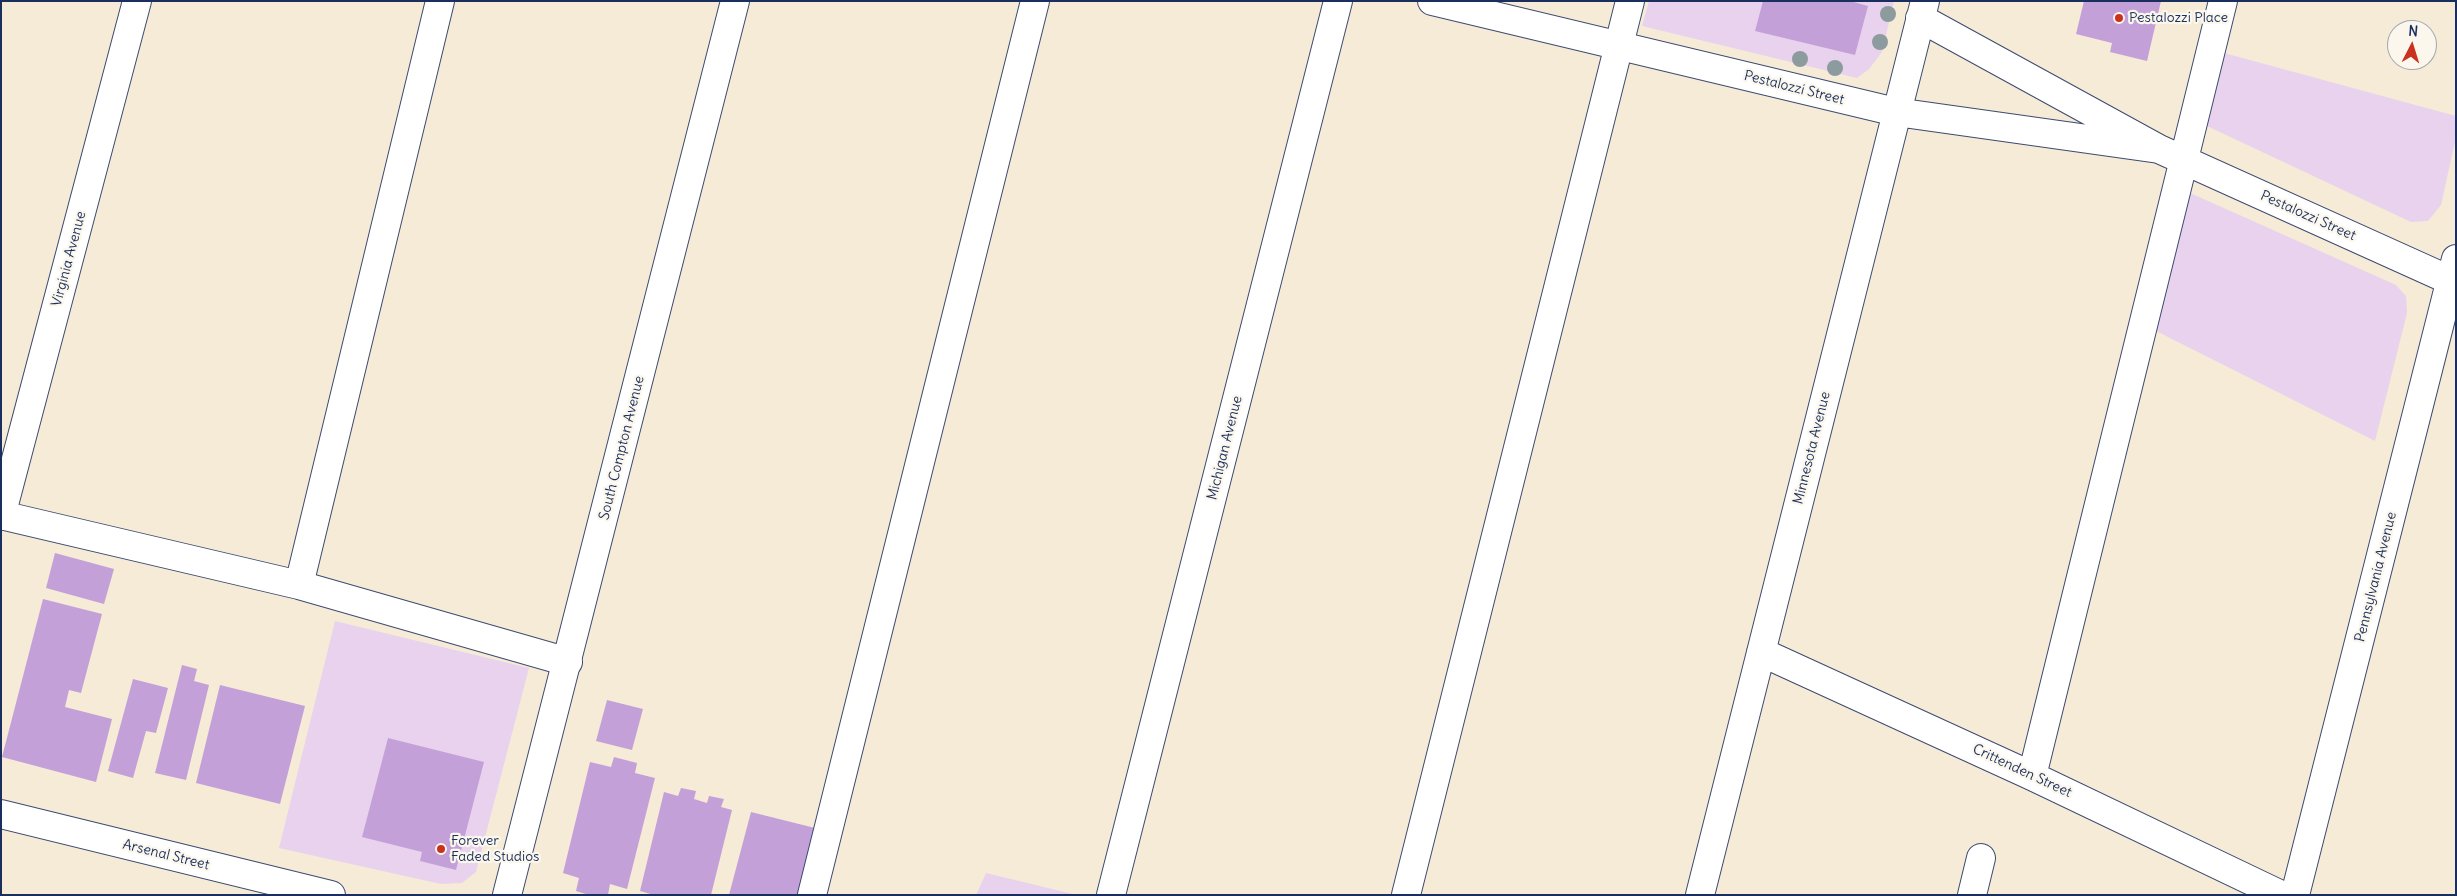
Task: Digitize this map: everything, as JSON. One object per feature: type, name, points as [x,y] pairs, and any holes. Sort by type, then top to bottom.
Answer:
[{"type":"street","name":"Virginia Avenue","points":[[1,516],[137,1]]},
{"type":"street","points":[[299,585],[440,1]]},
{"type":"street","name":"South Compton Avenue","points":[[507,895],[568,662],[735,1]]},
{"type":"street","points":[[812,895],[1035,1]]},
{"type":"street","name":"Michigan Avenue","points":[[1111,895],[1338,1]]},
{"type":"street","name":"Pestalozzi Street","points":[[1432,1],[1896,112],[2171,154]]},
{"type":"street","points":[[1406,895],[1630,1]]},
{"type":"street","points":[[2032,776],[2171,154],[2223,1]]},
{"type":"street","name":"Pestalozzi Street","points":[[1922,10],[2171,154],[2454,274]]},
{"type":"street","name":"Minnesota Avenue","points":[[1700,895],[1922,10]]},
{"type":"street","name":"Pennsylvania Avenue","points":[[2296,895],[2454,274]]},
{"type":"street","points":[[1,516],[299,585],[568,662]]},
{"type":"street","name":"Crittenden Street","points":[[1761,652],[2032,776],[2282,895]]},
{"type":"street","name":"Arsenal Street","points":[[1,814],[331,895]]},
{"type":"street","points":[[1972,895],[1981,858]]},
{"type":"shaded area","points":[[1649,1],[1894,1],[1882,52],[1869,69],[1857,78],[1642,26]]},
{"type":"shaded area","points":[[2224,53],[2456,116],[2456,137],[2441,205],[2428,221],[2411,222],[2207,126]]},
{"type":"shaded area","points":[[2188,192],[2396,285],[2406,296],[2407,313],[2375,441],[2154,330]]},
{"type":"shaded area","points":[[335,621],[529,668],[476,872],[462,883],[441,884],[279,848]]},
{"type":"shaded area","points":[[986,873],[1077,895],[976,895]]},
{"type":"building","points":[[1763,1],[1850,1],[1868,6],[1855,55],[1755,31]]},
{"type":"building","name":"Pestalozzi Place","points":[[2084,1],[2161,1],[2147,61],[2110,52],[2112,43],[2076,34]]},
{"type":"building","points":[[55,553],[114,569],[104,604],[46,588]]},
{"type":"building","points":[[43,599],[102,614],[81,693],[69,690],[65,707],[112,719],[96,782],[2,757]]},
{"type":"building","points":[[182,665],[197,669],[194,681],[209,685],[186,780],[155,773]]},
{"type":"building","points":[[133,679],[168,688],[156,733],[146,731],[133,778],[108,771]]},
{"type":"building","points":[[220,685],[305,706],[280,804],[196,783]]},
{"type":"building","points":[[607,700],[643,709],[632,750],[596,741]]},
{"type":"building","points":[[388,738],[484,762],[456,870],[420,861],[422,852],[362,837]]},
{"type":"building","points":[[614,757],[637,763],[635,773],[655,778],[627,889],[610,884],[608,895],[589,895],[576,891],[579,878],[563,873],[590,762],[611,767]]},
{"type":"building","points":[[681,788],[696,791],[694,799],[707,803],[709,796],[724,799],[721,807],[732,810],[711,895],[654,895],[640,891],[664,792],[678,796]]},
{"type":"building","points":[[751,812],[815,828],[798,895],[729,895]]},
{"type":"place","name":"Pestalozzi Place","points":[[2119,18]]},
{"type":"place","name":"Forever Faded Studios","points":[[441,849]]}]
